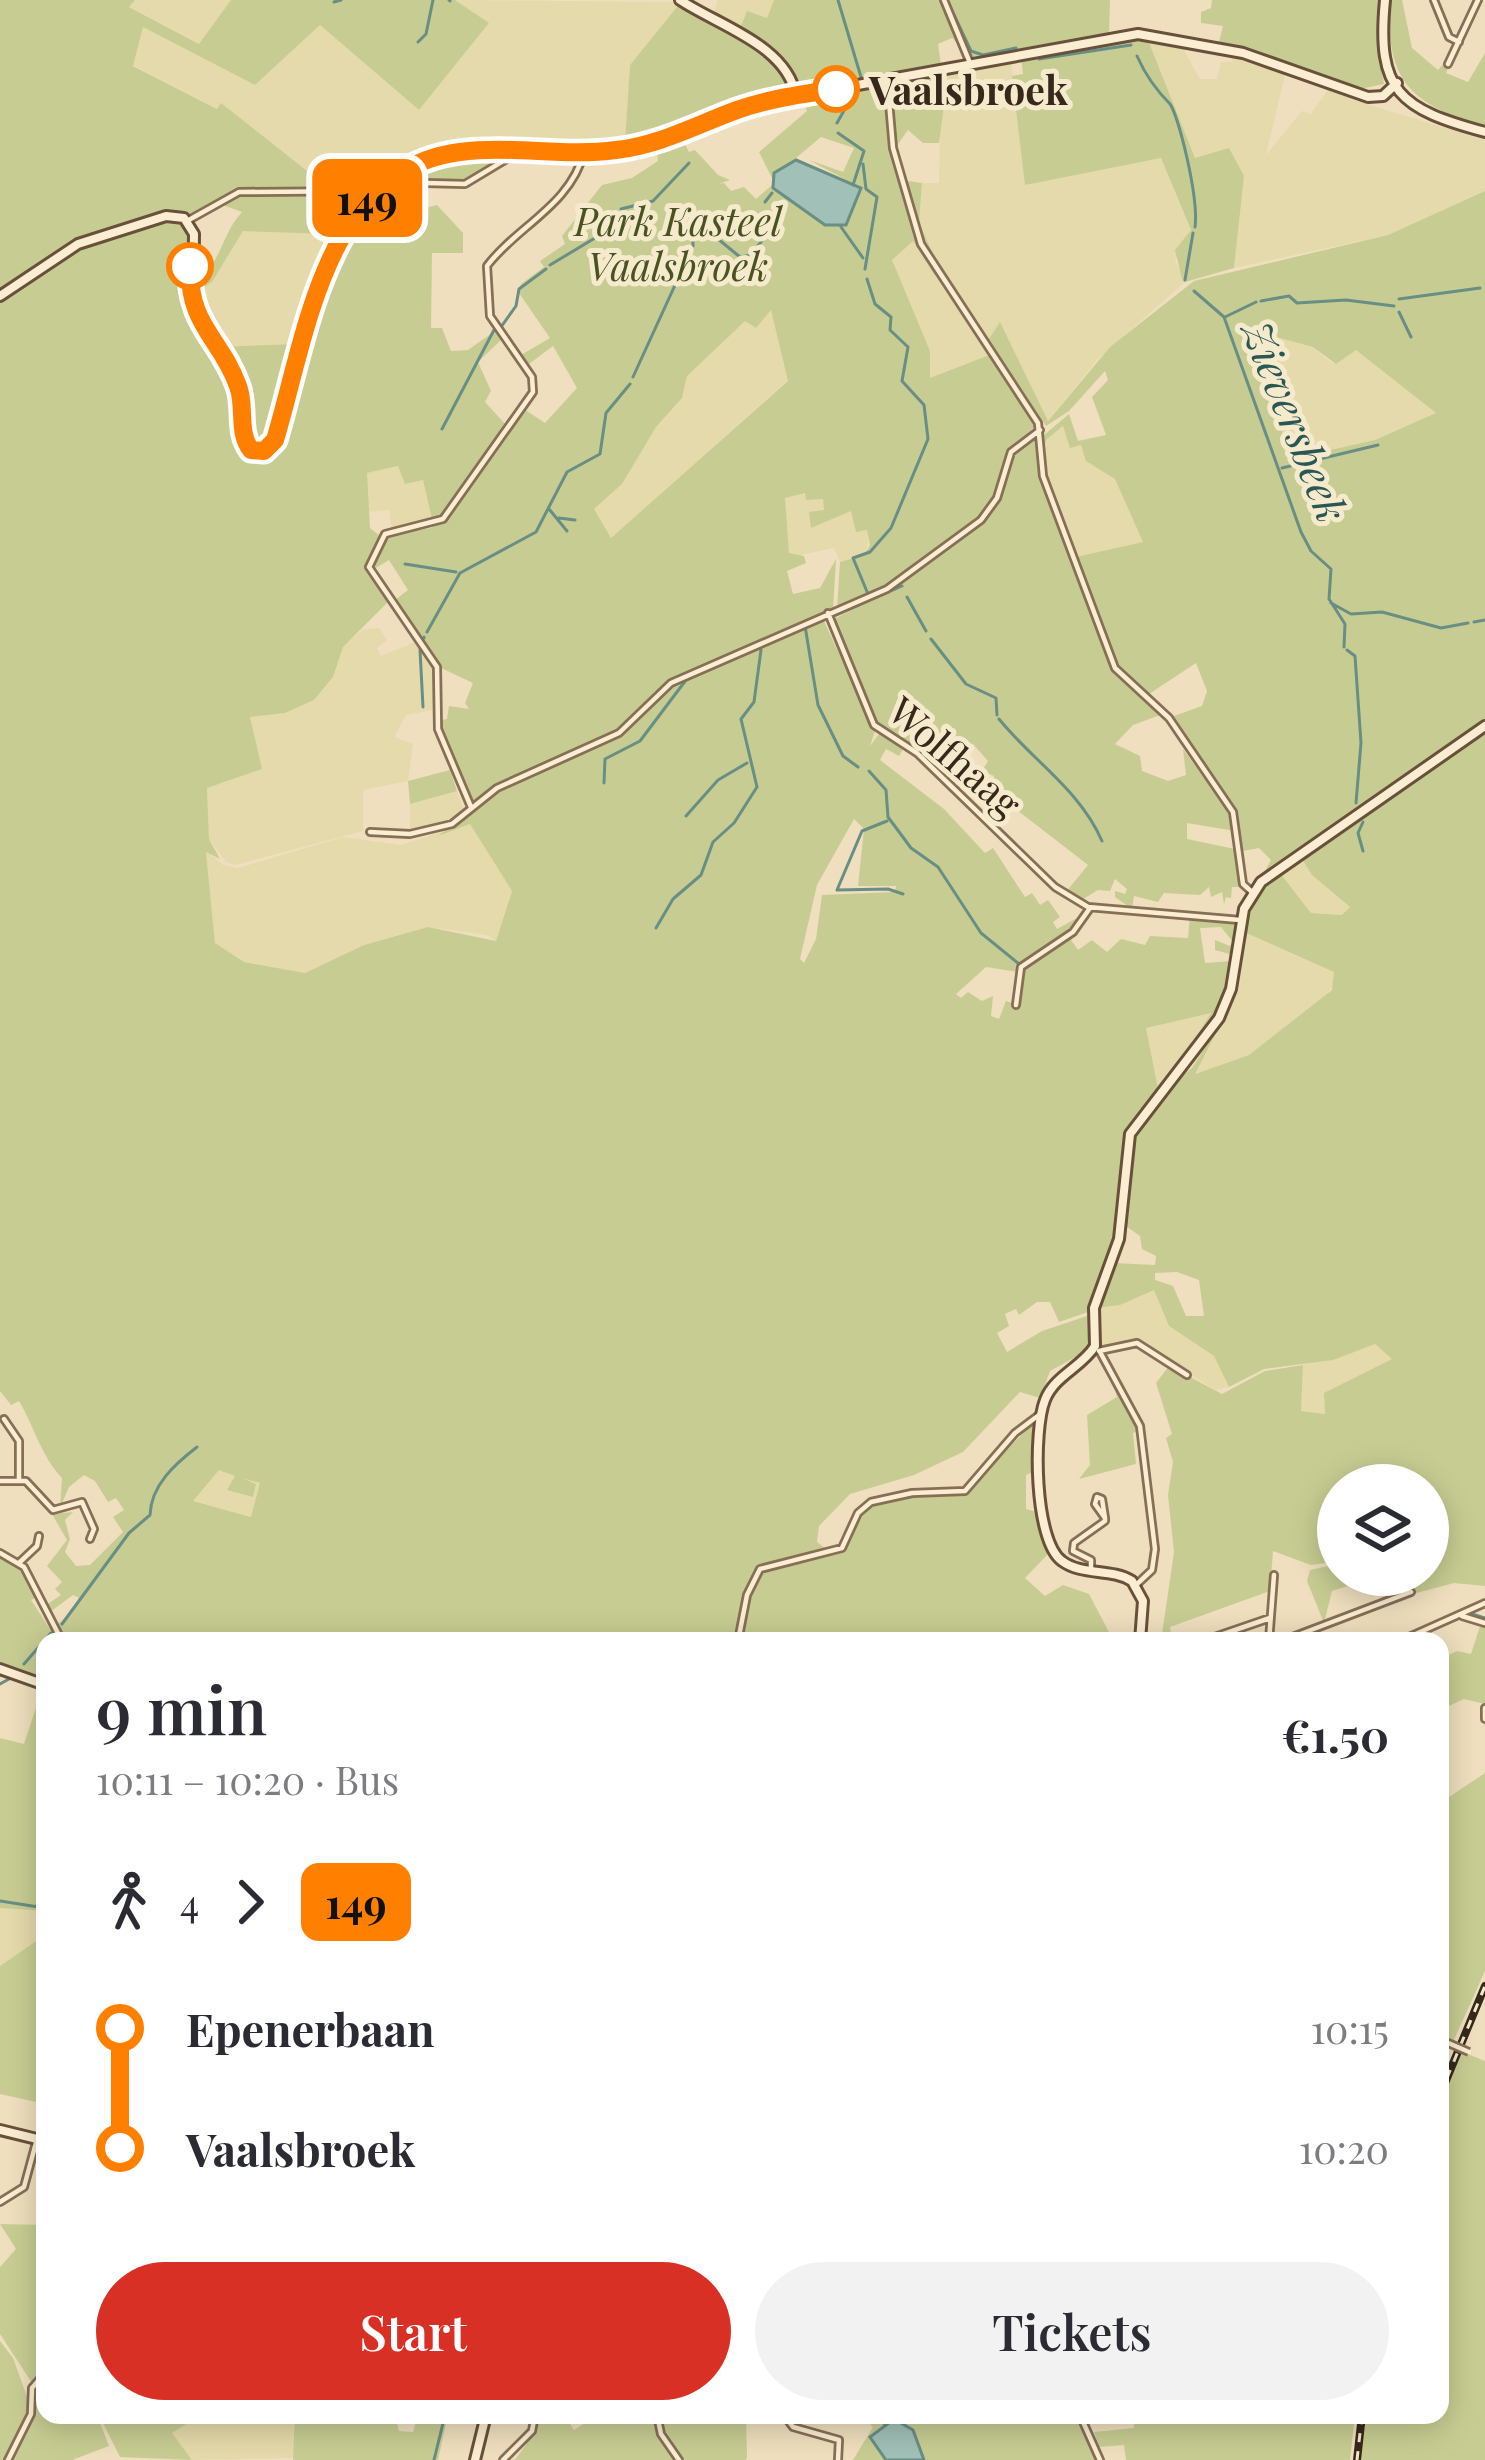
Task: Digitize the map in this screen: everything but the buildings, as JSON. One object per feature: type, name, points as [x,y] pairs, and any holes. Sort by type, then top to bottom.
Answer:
[{"type":"street","points":[[680,0],[779,60],[796,96]]},
{"type":"street","points":[[944,0],[970,64]]},
{"type":"street","points":[[1385,0],[1382,28],[1394,84],[1418,104],[1485,132]]},
{"type":"street","points":[[1434,0],[1449,38],[1459,42]]},
{"type":"street","points":[[1448,64],[1478,0]]},
{"type":"street","points":[[187,221],[194,234],[190,283],[195,312],[238,385],[246,444],[260,452],[275,440],[337,243],[386,182],[446,154],[584,152],[653,144],[730,112],[796,96],[1138,34],[1229,49],[1366,95],[1381,96],[1394,84]]},
{"type":"street","points":[[887,79],[891,139],[921,244],[961,309],[996,351],[1040,430],[1043,476],[1115,668],[1172,723],[1234,814],[1242,882],[1252,892]]},
{"type":"street","points":[[386,182],[467,184],[520,151]]},
{"type":"street","points":[[471,807],[438,729],[437,667],[369,567],[385,534],[443,519],[533,392],[532,376],[490,316],[487,266],[541,217],[574,176],[584,152]]},
{"type":"street","points":[[0,296],[83,242],[166,216],[187,221],[236,193],[375,191]]},
{"type":"street","points":[[370,832],[410,835],[465,818],[471,807],[497,788],[614,736],[667,685],[887,590],[978,524],[997,498],[1011,452],[1040,430]]},
{"type":"street","name":"Wolfhaag","points":[[828,614],[874,725],[917,753],[1055,887],[1090,908]]},
{"type":"street","points":[[1136,1586],[1152,1570],[1155,1549],[1141,1431],[1097,1350],[1093,1316],[1118,1244],[1130,1134],[1207,1038],[1227,1001],[1241,920],[1252,892],[1274,870],[1485,726]]},
{"type":"street","points":[[1016,1005],[1022,967],[1073,932],[1090,908],[1202,913],[1241,920]]},
{"type":"street","points":[[1141,1632],[1143,1601],[1136,1586],[1121,1575],[1057,1557],[1046,1538],[1040,1496],[1041,1414],[1050,1390],[1097,1350],[1137,1343],[1186,1375]]},
{"type":"street","points":[[740,1632],[747,1594],[760,1568],[842,1548],[858,1513],[878,1499],[965,1491],[1015,1433],[1041,1414]]},
{"type":"street","points":[[4,1419],[14,1427],[20,1446],[19,1479],[50,1509],[84,1504],[94,1529],[90,1538]]},
{"type":"street","points":[[0,1481],[19,1479]]},
{"type":"street","points":[[1091,1570],[1091,1560],[1072,1551],[1074,1543],[1105,1518]]},
{"type":"street","points":[[20,1562],[37,1546],[39,1536]]},
{"type":"street","points":[[0,1553],[20,1562],[57,1632]]},
{"type":"street","points":[[1269,1632],[1274,1575]]},
{"type":"street","points":[[1306,1632],[1401,1596]]},
{"type":"street","points":[[1421,1632],[1485,1604]]},
{"type":"street","points":[[1460,1615],[1485,1623]]},
{"type":"street","points":[[1229,1632],[1270,1618]]},
{"type":"street","points":[[0,1669],[36,1682]]},
{"type":"street","points":[[1485,1708],[1485,1719]]},
{"type":"street","points":[[1449,2043],[1469,2051]]},
{"type":"street","points":[[0,2131],[36,2139]]},
{"type":"street","points":[[0,2201],[24,2187],[36,2154]]},
{"type":"street","points":[[8,2460],[31,2414],[36,2384]]},
{"type":"street","points":[[475,2460],[484,2424]]},
{"type":"street","points":[[502,2460],[534,2424]]},
{"type":"street","points":[[660,2424],[667,2446],[679,2460]]},
{"type":"street","points":[[791,2424],[836,2438],[838,2460]]},
{"type":"street","points":[[1084,2424],[1100,2460]]},
{"type":"shaded area","points":[[135,0],[231,0],[200,44],[128,6]]},
{"type":"shaded area","points":[[455,0],[681,2],[630,65],[625,141],[592,150],[589,143],[454,148],[406,167],[376,187],[330,189],[221,104],[218,109],[133,65],[143,26],[255,85],[320,25],[419,110],[489,23]]},
{"type":"shaded area","points":[[718,0],[774,0],[768,18],[739,31],[712,15]]},
{"type":"shaded area","points":[[1148,40],[1180,43],[1200,79],[1217,79],[1221,62],[1231,62],[1234,54],[1286,71],[1266,155],[1302,111],[1311,114],[1330,87],[1351,94],[1350,99],[1485,140],[1485,191],[1388,235],[1234,268],[1244,176],[1195,158]]},
{"type":"shaded area","points":[[1011,60],[1025,184],[1161,158],[1191,231],[1175,260],[1185,282],[1098,359],[1047,422],[1000,323],[989,339],[941,273],[919,223],[922,183],[939,183],[941,73]]},
{"type":"shaded area","points":[[243,231],[331,234],[302,335],[294,344],[217,347],[194,294],[212,282]]},
{"type":"shaded area","points":[[913,240],[992,354],[928,380],[930,351],[892,266],[894,255]]},
{"type":"shaded area","points":[[771,308],[788,380],[611,539],[593,510],[622,484],[656,427],[682,398],[686,376],[745,320],[756,328]]},
{"type":"shaded area","points":[[1276,337],[1313,347],[1332,363],[1355,349],[1437,413],[1375,440],[1290,459],[1257,342]]},
{"type":"shaded area","points":[[1064,426],[1070,447],[1081,445],[1088,459],[1115,479],[1144,542],[1076,557],[1043,468],[1046,440]]},
{"type":"shaded area","points":[[399,466],[423,480],[432,523],[392,529],[389,510],[366,512],[367,473]]},
{"type":"shaded area","points":[[806,493],[807,500],[823,499],[835,521],[833,515],[851,511],[872,516],[866,553],[840,562],[834,548],[791,557],[783,529],[785,498]]},
{"type":"shaded area","points":[[379,628],[387,640],[377,648],[381,656],[420,640],[436,670],[432,710],[406,715],[394,737],[413,744],[408,781],[363,790],[363,831],[235,865],[226,862],[209,839],[207,788],[261,769],[250,717],[285,713],[314,700],[333,677],[343,646],[362,630]]},
{"type":"shaded area","points":[[457,791],[465,814],[410,833],[410,804]]},
{"type":"shaded area","points":[[470,823],[512,891],[496,941],[487,935],[428,927],[364,945],[305,973],[244,962],[215,943],[206,851],[223,865],[238,868],[343,837],[401,845]]},
{"type":"shaded area","points":[[1302,859],[1312,875],[1350,907],[1342,915],[1311,913],[1280,873]]},
{"type":"shaded area","points":[[1244,932],[1334,972],[1335,983],[1322,1002],[1249,1055],[1194,1074],[1233,1000]]},
{"type":"shaded area","points":[[1212,1012],[1176,1069],[1158,1089],[1145,1027]]},
{"type":"shaded area","points":[[1154,1289],[1169,1326],[1214,1356],[1229,1387],[1215,1390],[1136,1340],[1098,1348],[1096,1308],[1120,1305]]},
{"type":"shaded area","points":[[1375,1344],[1393,1359],[1325,1393],[1326,1414],[1301,1411],[1303,1365]]},
{"type":"shaded area","points":[[219,1470],[260,1483],[252,1517],[192,1501]]},
{"type":"shaded area","points":[[0,1908],[36,1910],[36,1941],[0,1966]]},
{"type":"shaded area","points":[[186,2424],[295,2424],[296,2458],[192,2460],[171,2433]]},
{"type":"green space","points":[[0,0],[135,0],[129,7],[199,44],[231,0],[455,0],[489,23],[419,110],[320,25],[255,85],[143,27],[133,66],[217,109],[221,103],[330,189],[399,186],[383,194],[392,216],[437,205],[463,233],[463,253],[432,253],[431,328],[442,328],[451,351],[468,350],[495,331],[501,340],[478,362],[491,391],[485,402],[506,425],[437,519],[432,520],[423,480],[405,484],[398,466],[367,473],[370,528],[380,536],[365,569],[389,601],[343,647],[333,677],[314,700],[285,713],[250,717],[262,769],[207,788],[209,839],[220,859],[206,852],[215,943],[244,962],[305,973],[364,945],[428,927],[496,941],[512,891],[470,824],[438,836],[498,790],[615,737],[673,684],[822,617],[875,731],[870,746],[879,734],[904,747],[899,756],[886,749],[880,760],[944,809],[985,853],[993,848],[1025,897],[1032,893],[1040,905],[1048,900],[1060,917],[1053,922],[1057,929],[1086,913],[1032,956],[1018,972],[986,967],[956,994],[961,998],[968,992],[982,1001],[993,996],[991,1016],[999,1019],[1006,1001],[1018,1005],[1024,966],[1069,937],[1078,950],[1092,940],[1107,952],[1121,939],[1145,945],[1150,936],[1188,938],[1190,915],[1235,921],[1233,955],[1215,950],[1215,940],[1230,946],[1233,942],[1221,927],[1200,928],[1205,963],[1232,961],[1219,1006],[1176,1069],[1211,1013],[1146,1028],[1158,1089],[1127,1144],[1113,1248],[1091,1311],[1059,1322],[1050,1302],[1037,1302],[1019,1315],[1016,1309],[1005,1314],[1009,1326],[997,1333],[1007,1352],[1042,1331],[1090,1315],[1090,1349],[1050,1371],[1040,1398],[1020,1392],[963,1452],[914,1475],[850,1494],[819,1526],[817,1542],[830,1552],[843,1548],[869,1503],[895,1495],[966,1492],[1036,1420],[1035,1471],[1026,1475],[1026,1509],[1037,1512],[1049,1553],[1025,1578],[1045,1596],[1063,1585],[1089,1594],[1109,1632],[36,1632],[36,1679],[0,1665],[0,1557],[16,1564],[50,1629],[70,1616],[79,1598],[73,1595],[50,1612],[46,1605],[61,1595],[55,1589],[62,1582],[47,1566],[67,1540],[52,1514],[73,1512],[65,1520],[70,1539],[65,1552],[76,1566],[90,1565],[123,1532],[113,1517],[124,1510],[116,1498],[108,1502],[95,1481],[84,1475],[69,1487],[60,1508],[62,1478],[19,1401],[11,1405],[0,1391]],"holes":[[[217,203],[242,212],[210,267],[193,284],[194,294],[212,282],[243,231],[330,234],[302,335],[295,344],[217,347],[245,396],[248,440],[263,446],[274,428],[280,429],[265,456],[242,445],[237,396],[190,305],[190,227]],[[854,819],[864,829],[858,886],[896,886],[895,892],[822,895],[816,939],[804,963],[800,959],[817,885]],[[219,1470],[235,1476],[227,1490],[253,1497],[256,1484],[242,1478],[260,1483],[251,1517],[193,1501]]]},
{"type":"green space","points":[[774,0],[1110,0],[1109,34],[974,58],[952,38],[938,44],[941,65],[806,91],[784,60],[739,31],[747,11],[767,18]]},
{"type":"green space","points":[[1212,0],[1381,0],[1377,45],[1384,84],[1360,89],[1219,42],[1223,26],[1201,23],[1201,12],[1211,8]]},
{"type":"green space","points":[[1390,0],[1402,0],[1412,48],[1438,70],[1444,63],[1449,66],[1446,73],[1468,82],[1485,53],[1485,127],[1438,109],[1408,85],[1392,51]]},
{"type":"green space","points":[[681,2],[783,66],[791,92],[626,148],[592,150],[598,141],[625,141],[630,65]]},
{"type":"green space","points":[[1135,37],[1148,40],[1195,158],[1229,148],[1244,176],[1234,268],[1182,279],[1175,250],[1191,230],[1161,158],[1025,185],[1012,76],[1023,74],[1021,58]]},
{"type":"green space","points":[[941,73],[947,84],[939,143],[923,143],[908,130],[896,147],[892,91],[898,92],[902,81]]},
{"type":"green space","name":"Park Kasteel Vaalsbroek","points":[[884,86],[900,180],[922,183],[919,223],[940,269],[935,276],[913,241],[892,260],[930,351],[930,378],[992,354],[1037,424],[1010,452],[1000,485],[1014,450],[1037,435],[1040,469],[1112,668],[1160,715],[1133,725],[1115,744],[1140,756],[1142,771],[1168,781],[1186,775],[1183,749],[1228,811],[1235,831],[1187,823],[1187,839],[1235,849],[1240,887],[1232,887],[1231,898],[1226,897],[1224,904],[1222,892],[1211,897],[1209,887],[1200,895],[1164,893],[1158,902],[1134,896],[1132,909],[1115,897],[1115,891],[1125,894],[1127,889],[1115,879],[1110,891],[1098,890],[1080,901],[1066,892],[1088,865],[1008,803],[1014,796],[1004,797],[992,784],[994,776],[982,771],[988,761],[973,744],[947,753],[933,765],[874,721],[834,619],[894,588],[935,555],[890,585],[837,609],[840,562],[864,555],[870,545],[867,530],[856,532],[851,511],[811,528],[809,512],[824,510],[823,499],[806,500],[805,493],[785,498],[789,553],[804,556],[806,563],[787,571],[793,594],[820,588],[836,559],[833,610],[668,682],[616,733],[471,803],[438,721],[447,719],[449,706],[469,709],[465,703],[473,683],[439,667],[395,600],[408,590],[389,560],[371,571],[386,535],[431,528],[447,517],[524,409],[545,423],[577,388],[553,346],[529,364],[521,355],[550,338],[519,293],[521,284],[544,267],[540,261],[565,244],[562,236],[602,185],[632,178],[658,161],[656,145],[727,117],[684,142],[689,152],[695,150],[718,175],[730,180],[718,184],[724,183],[731,191],[744,187],[756,199],[772,185],[825,225],[861,188],[809,160],[843,172],[854,148],[821,137],[772,178],[759,152],[807,111],[803,101]],"holes":[[[771,310],[788,381],[611,538],[594,509],[622,484],[656,427],[682,398],[687,376],[745,321],[756,328]]]},
{"type":"green space","points":[[801,102],[736,120],[735,114]]},
{"type":"green space","points":[[510,142],[590,144],[585,154],[522,155],[439,185],[394,179],[438,151]]},
{"type":"green space","points":[[1485,191],[1485,723],[1264,873],[1271,860],[1259,848],[1243,851],[1235,810],[1171,717],[1202,706],[1207,691],[1196,663],[1146,696],[1114,659],[1076,557],[1143,542],[1115,479],[1086,461],[1081,445],[1070,448],[1063,426],[1046,440],[1042,459],[1044,435],[1069,414],[1078,441],[1106,435],[1092,397],[1108,380],[1105,371],[1069,411],[1046,426],[989,339],[1000,322],[1048,421],[1110,347],[1194,281],[1388,235]],"holes":[[[1276,337],[1313,347],[1336,364],[1356,350],[1436,413],[1375,440],[1290,459],[1257,342]]]},
{"type":"green space","points":[[1485,731],[1485,1586],[1449,1584],[1449,1464],[1317,1464],[1317,1564],[1273,1551],[1270,1591],[1162,1632],[1174,1552],[1168,1495],[1173,1462],[1166,1438],[1172,1434],[1156,1383],[1169,1366],[1222,1394],[1265,1371],[1303,1365],[1301,1411],[1325,1414],[1324,1393],[1392,1359],[1375,1344],[1333,1360],[1264,1369],[1229,1387],[1214,1356],[1169,1326],[1154,1290],[1120,1305],[1096,1308],[1114,1263],[1155,1265],[1156,1256],[1142,1249],[1140,1236],[1123,1224],[1133,1135],[1168,1087],[1192,1068],[1219,1026],[1239,969],[1233,1000],[1195,1074],[1249,1055],[1332,990],[1334,972],[1244,932],[1257,895],[1280,873],[1311,913],[1342,915],[1350,907],[1312,875],[1302,859]],"holes":[[[1177,1272],[1199,1280],[1204,1316],[1186,1316],[1173,1286],[1155,1280],[1155,1273]]]},
{"type":"green space","points":[[450,770],[457,791],[410,804],[408,781]]},
{"type":"green space","points":[[1107,1365],[1139,1431],[1133,1433],[1136,1464],[1079,1479],[1090,1465],[1087,1415],[1117,1397]]},
{"type":"green space","points":[[1317,1568],[1317,1596],[1331,1596],[1324,1623],[1307,1581],[1310,1570]]},
{"type":"green space","points":[[1480,1626],[1485,1627],[1485,1704],[1464,1699],[1449,1706],[1449,1655],[1471,1654]]},
{"type":"green space","points":[[36,1707],[36,1910],[0,1908],[0,1738],[24,1744]]},
{"type":"green space","points":[[1485,1773],[1485,1971],[1453,2042],[1449,2041],[1449,1797]]},
{"type":"green space","points":[[36,1941],[36,2102],[0,2094],[0,1966]]},
{"type":"green space","points":[[1460,2051],[1485,2061],[1485,2460],[1360,2460],[1365,2424],[1449,2424],[1449,2081]]},
{"type":"green space","points":[[0,2224],[36,2225],[36,2379],[32,2383],[0,2334],[0,2267],[16,2249]]},
{"type":"green space","points":[[0,2341],[13,2358],[30,2405],[6,2460],[0,2460]]},
{"type":"green space","points":[[36,2392],[36,2424],[100,2424],[109,2446],[72,2460],[11,2460]]},
{"type":"green space","points":[[104,2424],[186,2424],[172,2433],[192,2460],[120,2457]]},
{"type":"green space","points":[[295,2424],[397,2424],[399,2431],[413,2432],[415,2424],[446,2424],[438,2460],[293,2460]]},
{"type":"green space","points":[[535,2424],[570,2424],[574,2430],[583,2424],[746,2424],[747,2456],[746,2460],[515,2460]]},
{"type":"green space","points":[[870,2424],[888,2424],[870,2437],[886,2460],[853,2460],[873,2427]]},
{"type":"green space","points":[[899,2424],[1082,2424],[1099,2460],[924,2460]]},
{"type":"green space","points":[[1134,2424],[1354,2424],[1350,2460],[1126,2460],[1124,2445],[1099,2447],[1094,2432],[1134,2428]]},
{"type":"water","points":[[796,160],[861,188],[846,225],[825,225],[773,188],[774,173]]},
{"type":"water","points":[[887,2424],[903,2424],[913,2430],[924,2460],[886,2460],[870,2437]]},
{"type":"waterway","points":[[334,2],[341,0]]},
{"type":"waterway","points":[[418,42],[426,34],[433,0]]},
{"type":"waterway","points":[[838,0],[861,77]]},
{"type":"waterway","name":"Zieversbeek","points":[[947,0],[971,51],[983,55],[1016,48]]},
{"type":"waterway","name":"Zieversbeek","points":[[1039,59],[1131,45]]},
{"type":"waterway","name":"Zieversbeek","points":[[1137,56],[1178,123],[1191,178],[1195,227]]},
{"type":"waterway","points":[[837,123],[854,93]]},
{"type":"waterway","points":[[759,108],[811,98]]},
{"type":"waterway","points":[[838,133],[864,151],[853,185]]},
{"type":"waterway","points":[[621,209],[653,201],[689,163]]},
{"type":"waterway","points":[[863,164],[866,189],[877,197],[865,269]]},
{"type":"waterway","points":[[765,202],[772,193]]},
{"type":"waterway","points":[[694,217],[703,228]]},
{"type":"waterway","points":[[841,227],[863,258]]},
{"type":"waterway","points":[[707,230],[740,257],[751,255],[764,238]]},
{"type":"waterway","name":"Zieversbeek","points":[[1185,280],[1193,233]]},
{"type":"waterway","points":[[550,265],[595,238]]},
{"type":"waterway","points":[[693,240],[693,246]]},
{"type":"waterway","points":[[633,377],[692,248]]},
{"type":"waterway","points":[[501,327],[516,306],[519,289],[546,269]]},
{"type":"waterway","points":[[867,279],[875,304],[891,317],[890,330],[908,347],[902,381],[924,405],[928,439],[891,528],[870,552],[853,558],[868,594]]},
{"type":"waterway","points":[[1399,299],[1480,288]]},
{"type":"waterway","name":"Zieversbeek","points":[[1194,291],[1224,317],[1301,532],[1311,551],[1331,569],[1329,599],[1345,624],[1344,647]]},
{"type":"waterway","points":[[1261,301],[1289,296],[1297,303],[1346,300],[1394,306]]},
{"type":"waterway","points":[[1225,317],[1256,302]]},
{"type":"waterway","points":[[1399,312],[1411,337]]},
{"type":"waterway","points":[[442,429],[494,330]]},
{"type":"waterway","points":[[427,632],[460,573],[536,532],[567,472],[600,454],[606,413],[630,384]]},
{"type":"waterway","points":[[1282,468],[1378,445]]},
{"type":"waterway","points":[[549,509],[567,531]]},
{"type":"waterway","points":[[559,518],[575,520]]},
{"type":"waterway","points":[[405,564],[456,572]]},
{"type":"waterway","points":[[836,615],[902,586]]},
{"type":"waterway","points":[[907,597],[926,631]]},
{"type":"waterway","points":[[1331,603],[1351,614],[1382,612],[1441,628],[1468,623]]},
{"type":"waterway","points":[[1474,622],[1485,620]]},
{"type":"waterway","points":[[805,626],[818,705],[843,756],[858,767]]},
{"type":"waterway","points":[[604,783],[605,759],[640,741],[686,680],[786,636]]},
{"type":"waterway","points":[[931,639],[966,684],[996,698],[997,715]]},
{"type":"waterway","points":[[420,650],[423,707]]},
{"type":"waterway","points":[[656,928],[673,899],[701,875],[713,842],[734,823],[757,787],[741,719],[754,702],[761,650]]},
{"type":"waterway","name":"Zieversbeek","points":[[1347,650],[1355,656],[1361,743],[1356,803]]},
{"type":"waterway","points":[[999,719],[1069,791],[1102,841]]},
{"type":"waterway","points":[[686,816],[718,780],[747,763]]},
{"type":"waterway","points":[[869,771],[886,790],[888,817],[911,848],[938,867],[981,933],[1019,964]]},
{"type":"waterway","points":[[495,792],[519,781]]},
{"type":"waterway","points":[[887,821],[862,831],[837,890],[888,889],[903,894]]},
{"type":"waterway","name":"Zieversbeek","points":[[1363,822],[1358,833],[1363,851]]},
{"type":"waterway","points":[[62,1624],[129,1533],[150,1515],[166,1476],[197,1447]]},
{"type":"waterway","points":[[1472,1614],[1485,1618]]},
{"type":"waterway","points":[[24,1664],[36,1650]]},
{"type":"waterway","points":[[0,1684],[9,1679]]},
{"type":"waterway","points":[[0,1901],[36,1907]]},
{"type":"waterway","points":[[434,2460],[443,2424]]},
{"type":"railway","points":[[1449,2073],[1485,1986]]},
{"type":"railway","points":[[1357,2460],[1361,2424]]},
{"type":"bus line","name":"149","points":[[190,266],[197,317],[240,391],[244,441],[251,450],[264,451],[275,440],[337,243],[362,203],[399,173],[460,152],[592,152],[642,146],[753,105],[836,89]]},
{"type":"place","name":"Vaalsbroek","points":[[836,89]]}]
